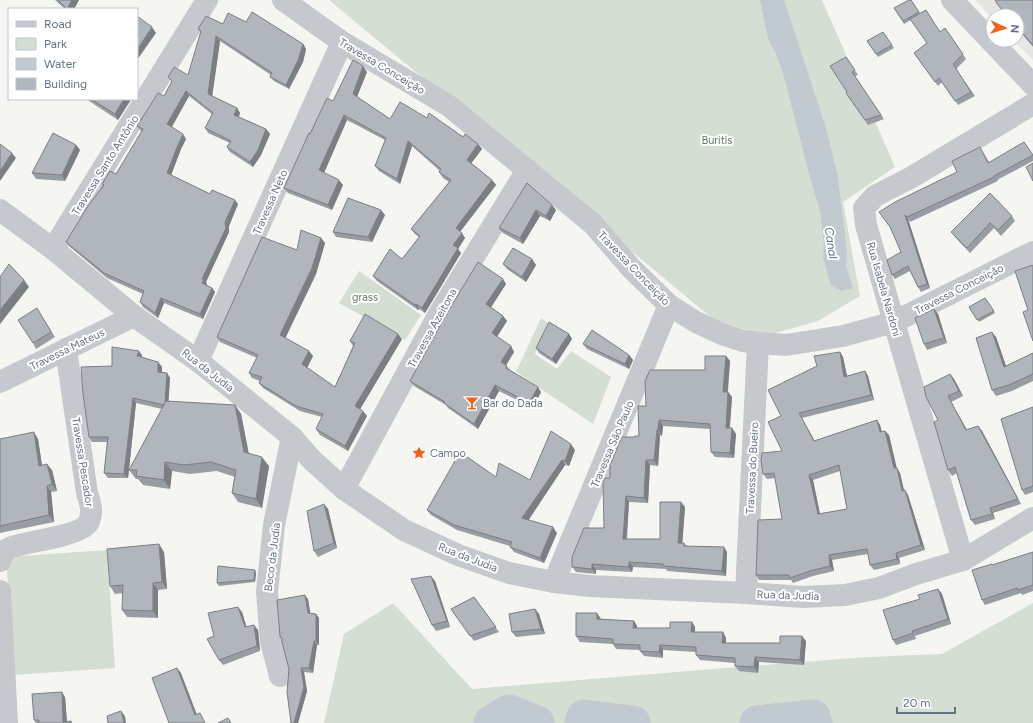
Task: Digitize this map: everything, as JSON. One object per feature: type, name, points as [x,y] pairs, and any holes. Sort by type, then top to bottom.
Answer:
[{"type":"street","name":"Travessa Santo Antônio","points":[[53,249],[207,0]]},
{"type":"street","name":"Travessa Conceição","points":[[283,0],[342,42],[449,106],[593,224],[631,268],[669,305],[696,322],[722,334],[758,344],[786,345],[843,336],[894,322],[1033,252]]},
{"type":"street","points":[[952,0],[1033,86]]},
{"type":"street","name":"Travessa Neto","points":[[198,361],[342,42]]},
{"type":"street","name":"Rua Isabela Nardoni","points":[[963,560],[866,226],[864,208],[875,196],[912,178],[1033,104]]},
{"type":"street","name":"Travessa Azeitona","points":[[344,489],[440,312],[527,170]]},
{"type":"street","name":"Rua da Judia","points":[[0,210],[53,249],[134,316],[198,361],[292,438],[312,460],[344,489],[404,530],[458,555],[509,572],[554,582],[589,586],[803,597],[846,595],[879,588],[916,574],[963,560],[1033,518]]},
{"type":"street","name":"Travessa São Paulo","points":[[554,582],[669,305]]},
{"type":"street","name":"Travessa Mateus","points":[[0,382],[134,316]]},
{"type":"street","name":"Travessa do Bueiro","points":[[746,593],[758,344]]},
{"type":"street","name":"Travessa Pescador","points":[[0,561],[4,552],[12,546],[66,534],[83,528],[88,523],[91,506],[87,492],[66,349]]},
{"type":"street","name":"Beco da Judia","points":[[280,676],[271,642],[267,592],[274,525],[292,438]]},
{"type":"street","points":[[0,592],[7,723]]},
{"type":"shaded area","points":[[975,0],[1033,0],[1033,60],[1021,48],[1025,48],[1025,8],[985,8],[985,11]]},
{"type":"green space","name":"Buritis","points":[[329,0],[822,0],[895,167],[843,202],[860,296],[818,321],[765,336],[713,319]]},
{"type":"green space","name":"grass","points":[[359,271],[421,315],[405,340],[339,303]]},
{"type":"green space","points":[[541,318],[549,324],[535,354],[557,369],[571,351],[611,377],[593,424],[516,372]]},
{"type":"green space","points":[[107,550],[115,668],[14,675],[6,557]]},
{"type":"green space","points":[[393,603],[472,689],[867,657],[942,654],[1033,603],[1033,723],[324,723],[344,634]]},
{"type":"water","name":"Canal","points":[[760,0],[784,0],[826,128],[838,177],[847,252],[846,266],[853,288],[842,291],[831,286],[823,258],[824,246],[820,211],[784,77],[777,56],[768,39]]},
{"type":"building","points":[[58,0],[72,0],[68,8]]},
{"type":"building","points":[[911,0],[919,12],[903,21],[894,8]]},
{"type":"building","points":[[995,0],[1033,0],[1033,45],[1025,36],[1025,8],[1000,8]]},
{"type":"building","points":[[926,10],[940,32],[945,28],[963,54],[953,64],[971,92],[955,101],[939,78],[935,82],[914,53],[927,43],[910,19]]},
{"type":"building","points":[[252,12],[303,44],[299,58],[286,85],[270,77],[272,73],[216,36],[208,94],[237,108],[234,115],[266,129],[258,150],[250,162],[227,147],[231,141],[205,128],[213,113],[186,91],[167,124],[183,134],[167,173],[210,194],[212,190],[235,200],[225,222],[226,228],[202,279],[204,279],[202,283],[212,288],[200,314],[161,298],[155,313],[140,302],[144,291],[104,273],[66,242],[88,206],[104,185],[102,184],[110,171],[116,174],[143,129],[137,126],[158,93],[164,96],[172,81],[168,77],[174,67],[188,75],[201,31],[198,29],[206,16],[223,24],[228,13],[246,22]]},
{"type":"building","points":[[138,17],[152,27],[138,48]]},
{"type":"building","points":[[883,32],[892,45],[876,54],[867,41]]},
{"type":"building","points":[[846,57],[855,70],[852,72],[881,115],[865,120],[846,93],[847,92],[830,66]]},
{"type":"building","points":[[353,60],[363,66],[353,94],[390,119],[400,102],[427,118],[429,113],[463,137],[465,134],[478,144],[467,160],[492,180],[456,228],[462,233],[453,245],[458,248],[422,308],[416,304],[415,305],[373,276],[390,249],[402,259],[420,236],[411,229],[451,180],[439,172],[441,169],[408,141],[397,179],[375,166],[386,138],[344,115],[319,170],[339,180],[328,205],[284,188],[327,98],[333,101]]},
{"type":"building","points":[[93,100],[123,100],[115,114]]},
{"type":"building","points":[[53,133],[76,145],[62,175],[32,173]]},
{"type":"building","points":[[1024,142],[1033,155],[994,177],[907,217],[905,215],[927,284],[918,287],[908,266],[892,275],[887,260],[901,252],[890,227],[879,212],[895,202],[957,172],[952,161],[980,147],[988,163]]},
{"type":"building","points":[[0,144],[12,153],[0,171]]},
{"type":"building","points":[[1033,163],[1033,181],[1026,167]]},
{"type":"building","points":[[527,183],[552,205],[546,216],[536,210],[520,238],[499,228]]},
{"type":"building","points":[[990,193],[1012,216],[998,230],[990,223],[967,248],[951,232]]},
{"type":"building","points":[[348,198],[381,210],[368,237],[333,232]]},
{"type":"building","points":[[301,230],[321,238],[312,268],[280,335],[309,351],[302,364],[335,387],[355,343],[350,341],[365,314],[398,334],[355,406],[363,411],[345,446],[316,429],[323,414],[296,406],[259,383],[262,377],[249,373],[258,355],[217,337],[262,237],[297,250]]},
{"type":"building","points":[[513,248],[532,259],[522,277],[503,264]]},
{"type":"building","points":[[478,262],[503,279],[486,304],[503,316],[492,333],[511,346],[501,362],[507,366],[506,368],[538,387],[529,403],[495,385],[474,424],[444,403],[445,402],[410,381],[447,313]]},
{"type":"building","points":[[9,264],[24,280],[0,310],[0,277]]},
{"type":"building","points":[[1033,265],[1033,341],[1023,312],[1028,310],[1015,271]]},
{"type":"building","points":[[985,298],[994,311],[977,320],[969,307]]},
{"type":"building","points":[[37,308],[51,332],[33,343],[18,320]]},
{"type":"building","points":[[934,309],[944,338],[924,344],[915,318]]},
{"type":"building","points":[[549,322],[569,334],[552,359],[536,348]]},
{"type":"building","points":[[592,330],[629,355],[625,364],[583,344]]},
{"type":"building","points":[[992,332],[1004,367],[1033,353],[1033,374],[1009,385],[992,390],[976,338]]},
{"type":"building","points":[[112,347],[139,351],[137,356],[158,362],[158,372],[167,373],[164,405],[133,398],[124,474],[104,473],[108,437],[89,437],[83,394],[81,367],[112,366]]},
{"type":"building","points":[[840,352],[844,377],[865,371],[871,395],[799,413],[814,441],[877,420],[880,432],[885,431],[894,468],[897,468],[902,491],[905,490],[921,545],[896,553],[897,559],[870,565],[867,549],[829,555],[830,566],[790,578],[789,575],[756,575],[758,520],[782,519],[774,473],[763,474],[761,460],[762,453],[782,451],[768,422],[781,416],[768,390],[817,366],[814,356]],"holes":[[[839,465],[847,509],[818,514],[809,475]]]},
{"type":"building","points":[[705,356],[726,356],[723,392],[728,392],[726,428],[732,428],[730,453],[711,452],[710,424],[659,420],[654,460],[646,460],[644,498],[626,496],[623,539],[660,539],[660,502],[681,502],[678,543],[684,543],[684,546],[724,547],[722,571],[664,566],[663,564],[629,562],[629,567],[592,564],[592,569],[572,567],[572,557],[584,528],[604,528],[603,482],[605,478],[610,478],[610,465],[622,437],[639,436],[638,406],[646,406],[645,381],[650,370],[705,370]]},
{"type":"building","points":[[950,374],[959,391],[948,396],[966,430],[978,426],[1018,499],[990,508],[992,514],[971,520],[955,467],[948,470],[934,422],[938,420],[926,397],[924,387]]},
{"type":"building","points":[[166,401],[235,405],[244,452],[262,457],[256,499],[232,493],[236,470],[211,462],[184,465],[165,462],[164,480],[136,476],[137,470],[129,470]]},
{"type":"building","points":[[1033,407],[1033,486],[1022,490],[1001,419]]},
{"type":"building","points":[[551,431],[571,444],[565,461],[562,460],[522,518],[553,527],[540,558],[510,547],[512,542],[454,525],[427,510],[460,452],[496,477],[499,463],[530,480]]},
{"type":"building","points":[[34,432],[39,466],[47,464],[52,484],[47,486],[49,515],[0,526],[0,439]]},
{"type":"building","points":[[324,504],[334,543],[314,551],[307,511]]},
{"type":"building","points":[[159,544],[162,582],[153,583],[153,611],[122,610],[123,585],[110,586],[107,549]]},
{"type":"building","points":[[1033,552],[1033,585],[1018,590],[1017,588],[982,600],[972,570]]},
{"type":"building","points":[[218,566],[255,570],[254,580],[217,583]]},
{"type":"building","points":[[431,576],[447,621],[432,625],[411,579]]},
{"type":"building","points":[[938,589],[948,619],[912,631],[913,633],[893,640],[883,610],[920,599],[918,595]]},
{"type":"building","points":[[305,595],[308,613],[316,614],[316,641],[314,641],[309,668],[301,668],[304,687],[294,723],[291,723],[287,692],[289,669],[282,638],[280,636],[277,600]]},
{"type":"building","points":[[474,597],[496,627],[470,636],[451,609]]},
{"type":"building","points":[[238,607],[245,627],[254,625],[257,646],[219,660],[207,639],[214,636],[208,613]]},
{"type":"building","points":[[535,609],[541,629],[512,632],[509,614]]},
{"type":"building","points":[[576,613],[597,613],[597,619],[634,621],[633,628],[670,628],[670,622],[692,622],[691,632],[723,632],[722,643],[780,643],[780,636],[802,636],[800,660],[755,657],[754,667],[735,666],[735,658],[696,655],[696,647],[660,645],[659,652],[640,651],[640,645],[613,644],[613,639],[576,636]]},
{"type":"building","points":[[177,668],[195,715],[200,713],[205,723],[169,723],[152,678]]},
{"type":"building","points":[[62,692],[63,722],[71,721],[71,723],[39,723],[39,720],[34,720],[32,694]]},
{"type":"building","points":[[121,711],[124,723],[108,723],[107,716]]},
{"type":"building","points":[[228,718],[231,723],[218,723]]},
{"type":"waterway","points":[[491,723],[509,712],[537,723]]},
{"type":"waterway","points":[[582,723],[584,717],[633,723]]},
{"type":"waterway","points":[[757,723],[813,717],[815,723]]},
{"type":"place","name":"Bar do Dada","points":[[472,403]]},
{"type":"place","name":"Campo","points":[[419,453]]}]
